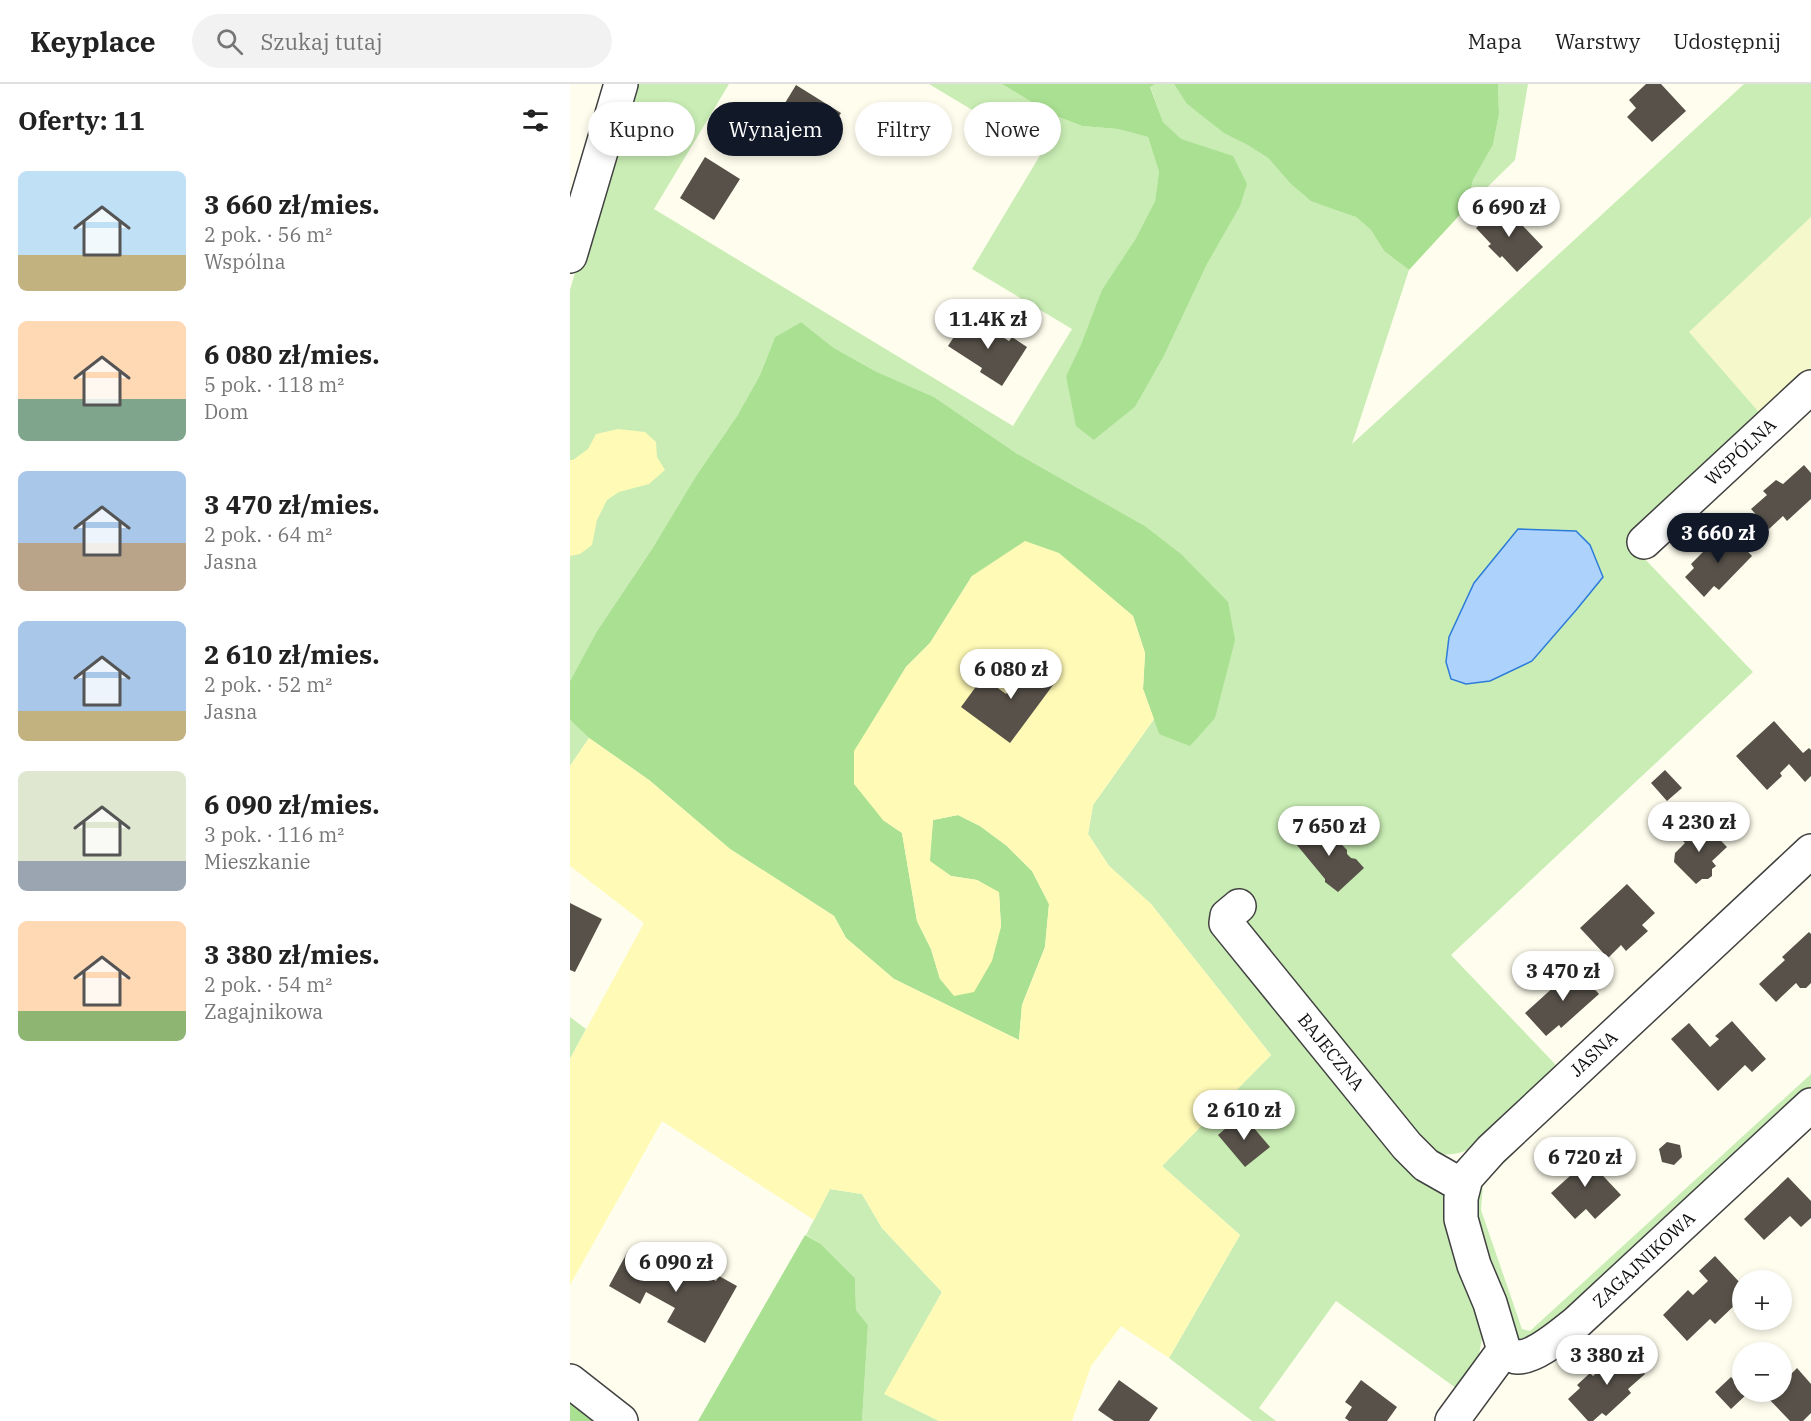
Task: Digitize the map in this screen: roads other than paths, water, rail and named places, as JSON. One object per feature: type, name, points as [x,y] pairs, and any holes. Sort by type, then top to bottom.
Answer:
[{"type":"street","points":[[570,256],[621,84]]},
{"type":"street","name":"WSPÓLNA","points":[[1644,542],[1811,387]]},
{"type":"street","name":"JASNA","points":[[1463,1186],[1466,1179],[1491,1150],[1811,851]]},
{"type":"street","name":"BAJECZNA","points":[[1239,906],[1227,916],[1226,923],[1407,1146],[1426,1166],[1463,1186]]},
{"type":"street","name":"ZAGAJNIKOWA","points":[[1504,1350],[1511,1356],[1527,1355],[1558,1337],[1576,1323],[1811,1105]]},
{"type":"street","points":[[1452,1421],[1504,1350],[1464,1234],[1461,1207],[1463,1186]]},
{"type":"street","points":[[570,1381],[621,1421]]},
{"type":"water","points":[[1518,529],[1576,531],[1590,545],[1603,577],[1532,661],[1490,681],[1466,684],[1451,679],[1446,662],[1449,637],[1474,583]]}]
